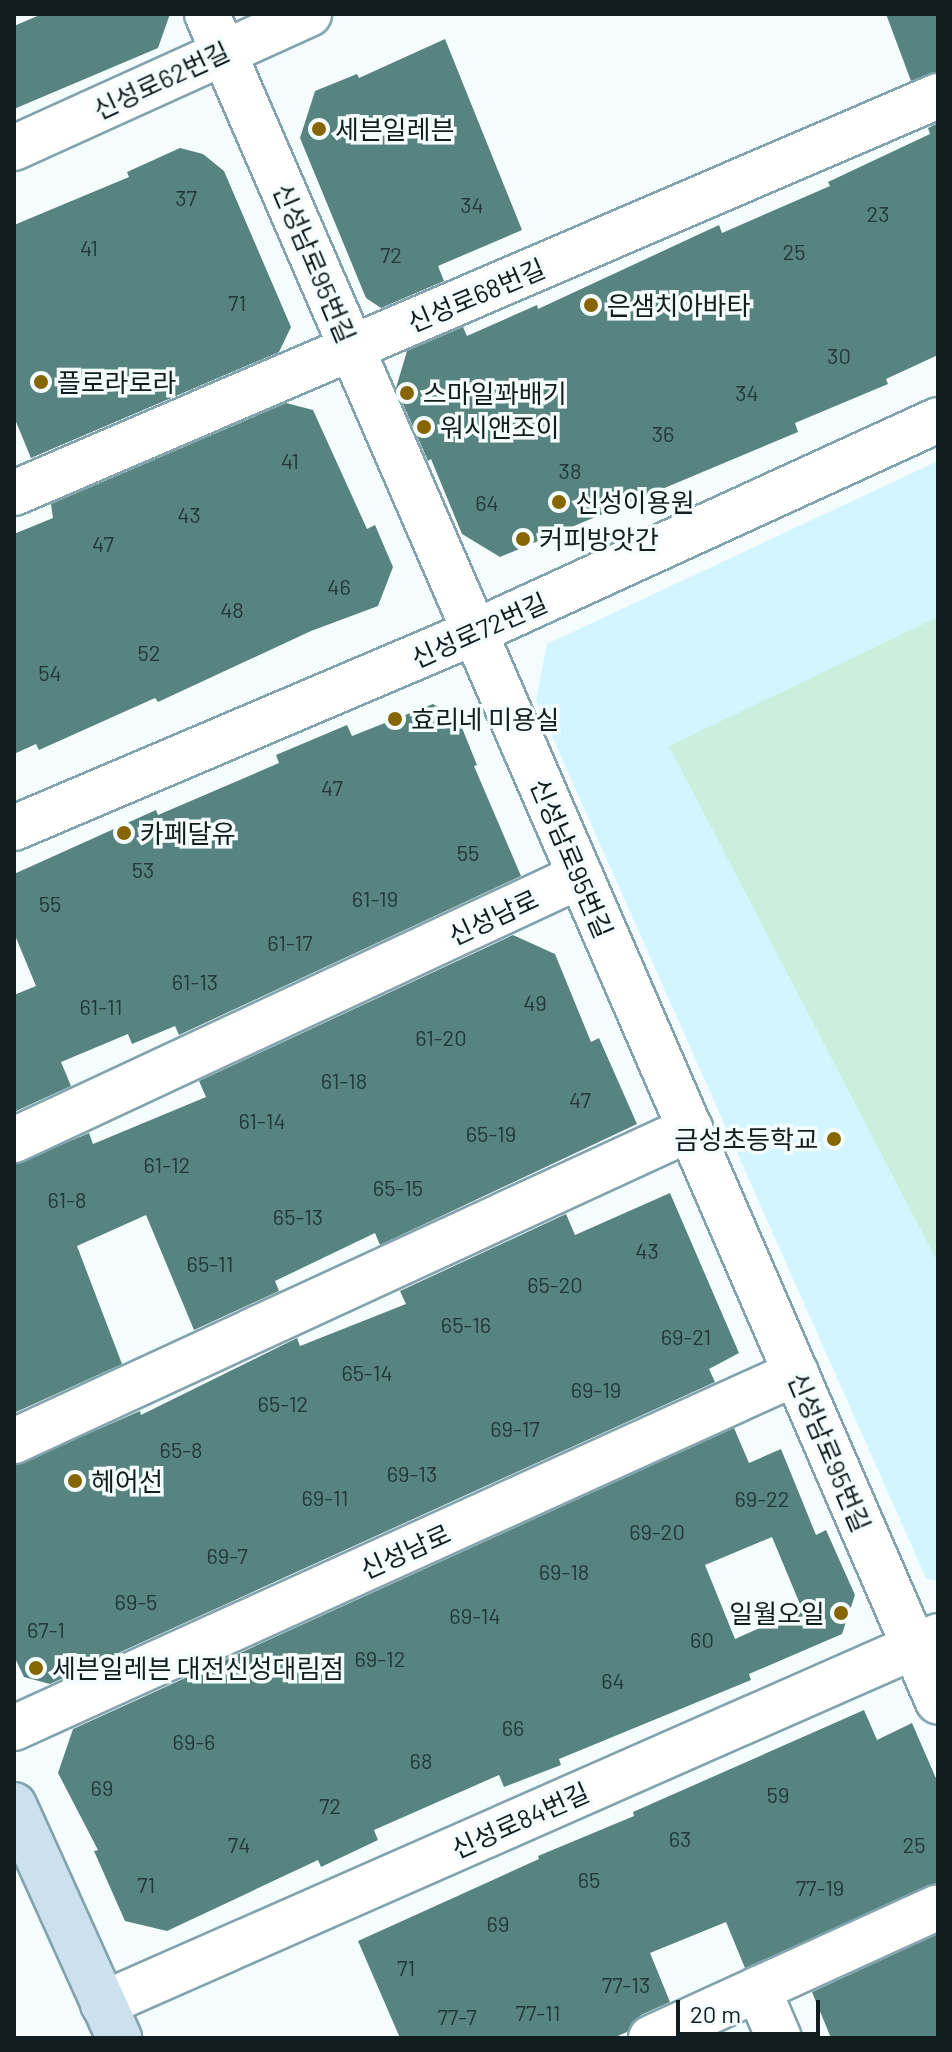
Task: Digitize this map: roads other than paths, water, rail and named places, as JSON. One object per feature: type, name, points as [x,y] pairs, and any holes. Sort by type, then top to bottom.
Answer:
[{"type":"street","name":"신성로62번길","points":[[14,148],[215,33],[309,14]]},
{"type":"street","name":"신성남로95번길","points":[[215,33],[796,1373],[926,1641],[938,1702]]},
{"type":"street","name":"신성로68번길","points":[[14,493],[938,96]]},
{"type":"street","name":"신성로72번길","points":[[14,828],[475,632],[938,420]]},
{"type":"street","name":"신성남로","points":[[14,1140],[580,876]]},
{"type":"street","points":[[14,1441],[690,1129]]},
{"type":"street","name":"신성남로","points":[[14,1728],[796,1373]]},
{"type":"street","name":"신성로84번길","points":[[111,2021],[926,1641]]},
{"type":"street","points":[[14,1805],[111,2021]]},
{"type":"street","points":[[651,2038],[938,1907]]},
{"type":"street","points":[[758,1989],[779,2038]]},
{"type":"place","name":"세븐일레븐","points":[[319,129]]},
{"type":"place","name":"은샘치아바타","points":[[591,305]]},
{"type":"place","name":"플로라로라","points":[[41,382]]},
{"type":"place","name":"스마일꽈배기","points":[[407,393]]},
{"type":"place","name":"워시앤조이","points":[[424,427]]},
{"type":"place","name":"신성이용원","points":[[559,502]]},
{"type":"place","name":"커피방앗간","points":[[523,539]]},
{"type":"place","name":"효리네 미용실","points":[[395,719]]},
{"type":"place","name":"카페달유","points":[[124,833]]},
{"type":"place","name":"금성초등학교","points":[[834,1139]]},
{"type":"place","name":"헤어선","points":[[75,1481]]},
{"type":"place","name":"일월오일","points":[[841,1613]]},
{"type":"place","name":"세븐일레븐 대전신성대림점","points":[[36,1668]]}]
